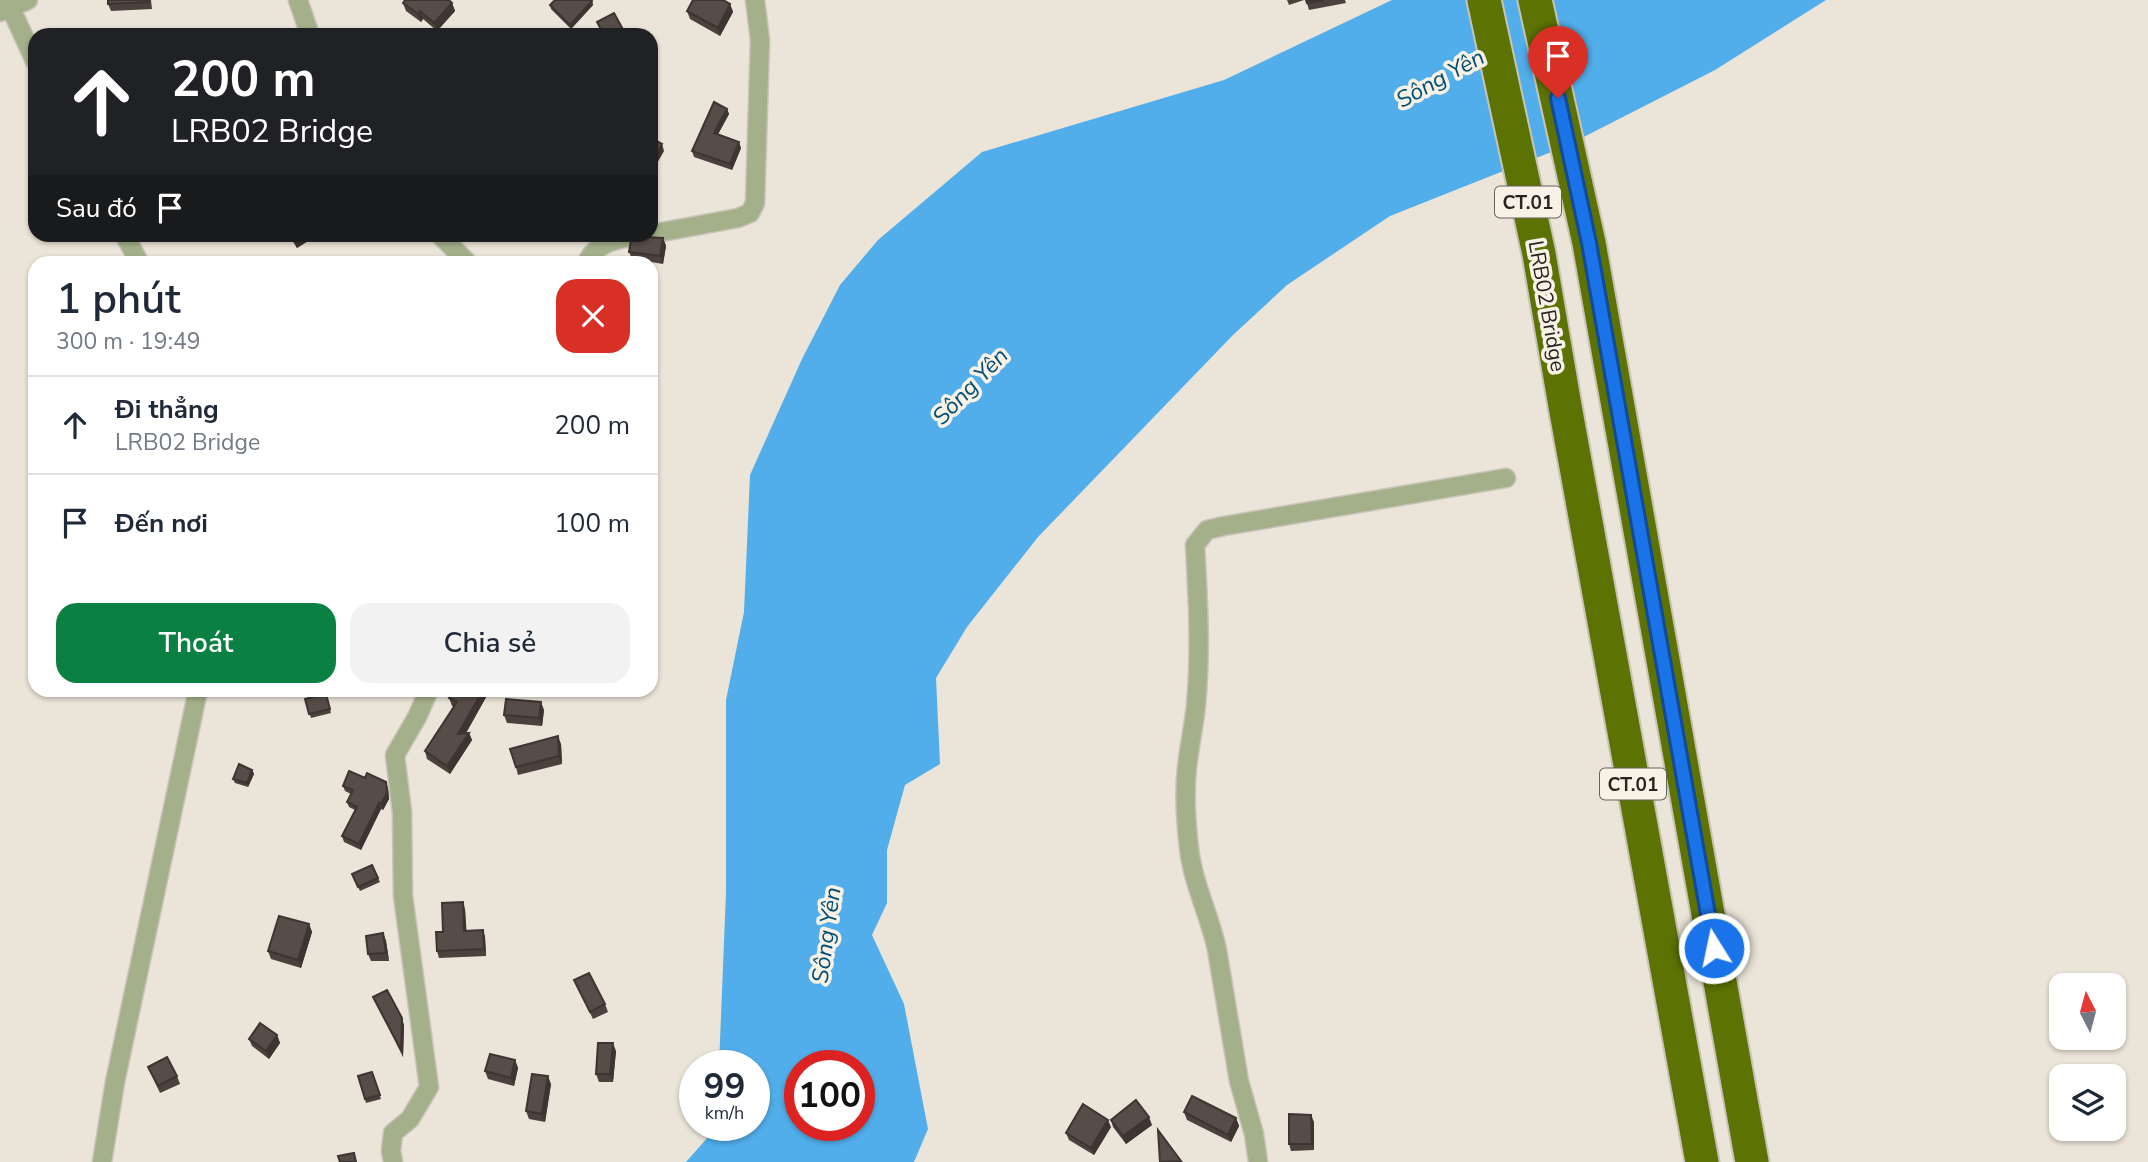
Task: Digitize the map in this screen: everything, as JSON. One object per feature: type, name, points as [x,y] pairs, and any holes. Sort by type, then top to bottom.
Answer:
[{"type":"highway","name":"LRB02 Bridge","points":[[1484,0],[1539,254],[1564,406],[1702,1162]]},
{"type":"highway","name":"CT.01","points":[[1535,0],[1589,243],[1752,1162]]},
{"type":"street","points":[[28,0],[6,7],[28,48]]},
{"type":"street","points":[[298,0],[308,28]]},
{"type":"street","points":[[658,232],[738,218],[750,213],[755,203],[760,40],[755,0]]},
{"type":"street","points":[[447,242],[461,256]]},
{"type":"street","points":[[590,256],[610,242]]},
{"type":"street","points":[[1258,1162],[1254,1134],[1239,1081],[1215,940],[1195,884],[1189,850],[1187,770],[1196,706],[1200,641],[1195,545],[1207,530],[1224,526],[1506,478]]},
{"type":"street","points":[[102,1162],[118,1069],[197,697]]},
{"type":"street","points":[[393,1162],[393,1133],[410,1119],[429,1087],[403,896],[402,812],[394,755],[418,717],[426,697]]},
{"type":"water","name":"Sông Yên","points":[[1392,0],[1826,0],[1715,70],[1564,147],[1390,216],[1287,285],[1233,335],[1038,537],[967,627],[936,678],[940,764],[905,785],[887,850],[887,903],[872,935],[904,1004],[928,1129],[914,1162],[686,1162],[705,1141],[770,1141],[770,1050],[720,1050],[726,892],[726,700],[744,612],[750,475],[802,359],[840,285],[878,240],[982,152],[1224,80]]},
{"type":"building","points":[[108,0],[149,0],[149,2],[108,4]]},
{"type":"building","points":[[405,0],[449,0],[452,3],[434,23],[420,11],[418,14],[403,3]]},
{"type":"building","points":[[555,0],[592,1],[570,25],[550,5]]},
{"type":"building","points":[[693,0],[723,0],[730,4],[718,28],[687,11]]},
{"type":"building","points":[[614,13],[622,28],[600,28],[597,22]]},
{"type":"building","points":[[714,102],[727,109],[714,133],[739,142],[730,164],[692,151]]},
{"type":"building","points":[[658,238],[663,238],[660,256],[629,252],[631,242],[658,242]]},
{"type":"building","points":[[327,697],[330,709],[309,714],[305,699]]},
{"type":"building","points":[[479,697],[458,734],[469,733],[447,766],[425,751],[457,702],[449,698]]},
{"type":"building","points":[[506,699],[541,702],[539,718],[504,715]]},
{"type":"building","points":[[558,736],[559,756],[516,767],[510,749]]},
{"type":"building","points":[[239,764],[252,770],[247,783],[233,779]]},
{"type":"building","points":[[349,771],[365,778],[367,773],[386,782],[387,793],[381,804],[379,803],[359,844],[342,836],[357,807],[347,802],[353,790],[343,786]]},
{"type":"building","points":[[372,865],[378,878],[358,887],[352,874]]},
{"type":"building","points":[[463,902],[464,931],[483,930],[484,949],[437,951],[436,932],[443,932],[442,903]]},
{"type":"building","points":[[279,916],[309,924],[298,960],[268,951]]},
{"type":"building","points":[[383,933],[386,953],[368,954],[366,936]]},
{"type":"building","points":[[589,973],[605,1004],[590,1012],[574,980]]},
{"type":"building","points":[[387,990],[402,1018],[401,1050],[373,997]]},
{"type":"building","points":[[260,1023],[277,1035],[266,1051],[249,1039]]},
{"type":"building","points":[[598,1043],[613,1043],[610,1074],[596,1074]]},
{"type":"building","points":[[490,1054],[515,1060],[511,1078],[485,1071]]},
{"type":"building","points":[[167,1057],[177,1076],[158,1086],[148,1067]]},
{"type":"building","points":[[372,1072],[380,1095],[365,1099],[358,1076]]},
{"type":"building","points":[[532,1074],[548,1076],[542,1114],[526,1111]]},
{"type":"building","points":[[1192,1096],[1236,1118],[1228,1135],[1184,1112]]},
{"type":"building","points":[[1136,1100],[1149,1117],[1123,1136],[1111,1120]]},
{"type":"building","points":[[1083,1104],[1108,1120],[1091,1148],[1066,1133]]},
{"type":"building","points":[[1289,1114],[1311,1115],[1312,1144],[1289,1144]]},
{"type":"building","points":[[1158,1130],[1181,1161],[1160,1162]]},
{"type":"building","points":[[354,1153],[356,1162],[340,1162],[338,1156]]},
{"type":"route","points":[[1558,98],[1589,243],[1714,948]]}]
